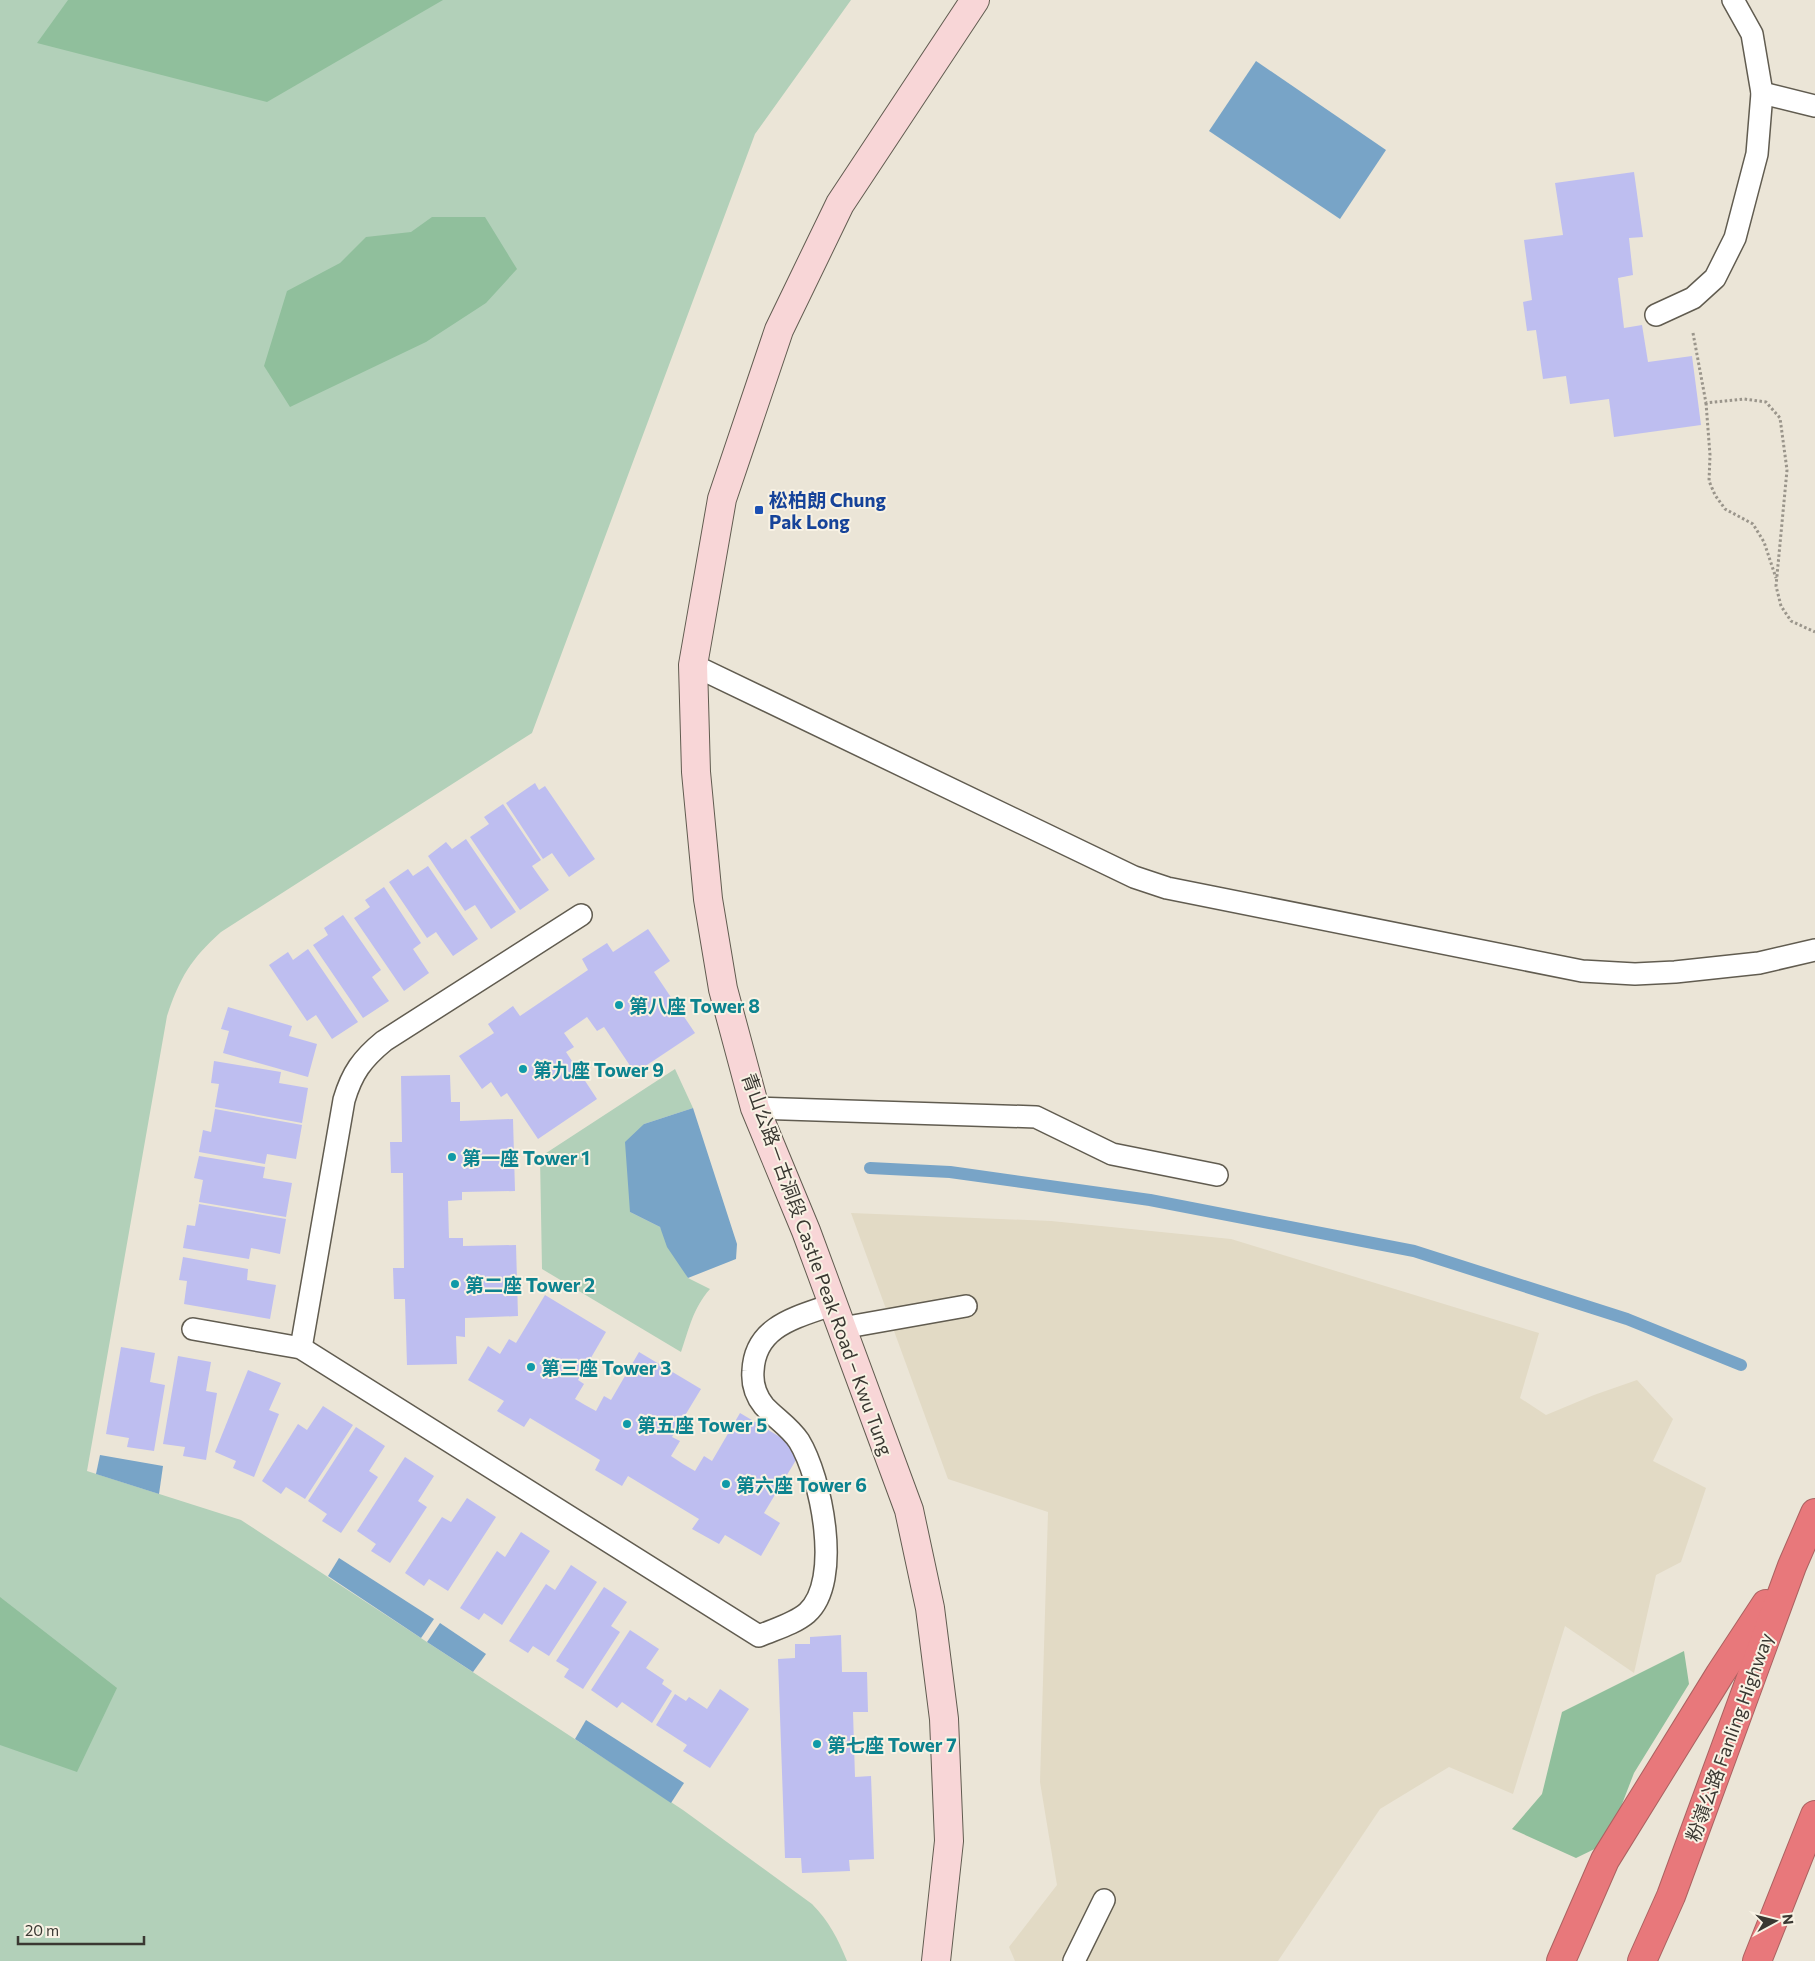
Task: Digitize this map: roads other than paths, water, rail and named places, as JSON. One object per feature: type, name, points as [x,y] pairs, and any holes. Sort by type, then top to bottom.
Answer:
[{"type":"highway","name":"粉嶺公路 Fanling Highway","points":[[1642,1961],[1672,1896],[1792,1566],[1815,1513]]},
{"type":"highway","points":[[1561,1961],[1605,1860],[1720,1674],[1792,1566]]},
{"type":"highway","points":[[1757,1961],[1815,1815]]},
{"type":"main road","name":"青山公路－古洞段 Castle Peak Road – Kwu Tung","points":[[936,1961],[949,1841],[944,1719],[930,1608],[909,1510],[806,1230],[755,1108],[723,988],[708,899],[696,772],[693,665],[722,499],[779,330],[840,204],[975,0]]},
{"type":"lane","points":[[1656,315],[1693,298],[1715,278],[1735,238],[1757,154],[1762,93],[1752,34],[1733,0]]},
{"type":"lane","points":[[1762,93],[1815,106]]},
{"type":"lane","points":[[693,665],[1134,877],[1167,888],[1582,971],[1635,974],[1675,972],[1760,963],[1815,950]]},
{"type":"lane","points":[[301,1348],[344,1100],[349,1083],[358,1067],[384,1041],[580,915]]},
{"type":"lane","points":[[755,1108],[1036,1117],[1112,1154],[1217,1175]]},
{"type":"lane","points":[[193,1329],[301,1348],[759,1636],[792,1622],[807,1613],[818,1599],[826,1571],[824,1524],[813,1473],[798,1440],[764,1405],[756,1392],[753,1377],[753,1361],[759,1345],[770,1332],[784,1323],[838,1316],[966,1306]]},
{"type":"lane","points":[[1074,1961],[1104,1900]]},
{"type":"water","points":[[1256,61],[1386,150],[1340,219],[1209,131]]},
{"type":"water","points":[[693,1108],[737,1244],[736,1259],[688,1278],[667,1247],[660,1227],[630,1212],[625,1142],[644,1124]]},
{"type":"water","points":[[100,1455],[163,1466],[159,1494],[96,1474]]},
{"type":"water","points":[[339,1558],[434,1619],[421,1638],[328,1576]]},
{"type":"water","points":[[440,1623],[486,1654],[473,1672],[427,1642]]},
{"type":"water","points":[[586,1720],[684,1783],[671,1803],[575,1739]]},
{"type":"waterway","points":[[870,1168],[950,1172],[1150,1200],[1414,1251],[1627,1319],[1741,1365]]},
{"type":"place","name":"松柏朗 Chung Pak Long","points":[[759,510]]},
{"type":"place","name":"第八座 Tower 8","points":[[619,1005]]},
{"type":"place","name":"第九座 Tower 9","points":[[523,1069]]},
{"type":"place","name":"第一座 Tower 1","points":[[452,1157]]},
{"type":"place","name":"第二座 Tower 2","points":[[455,1284]]},
{"type":"place","name":"第三座 Tower 3","points":[[531,1367]]},
{"type":"place","name":"第五座 Tower 5","points":[[627,1424]]},
{"type":"place","name":"第六座 Tower 6","points":[[726,1484]]},
{"type":"place","name":"第七座 Tower 7","points":[[817,1744]]}]
